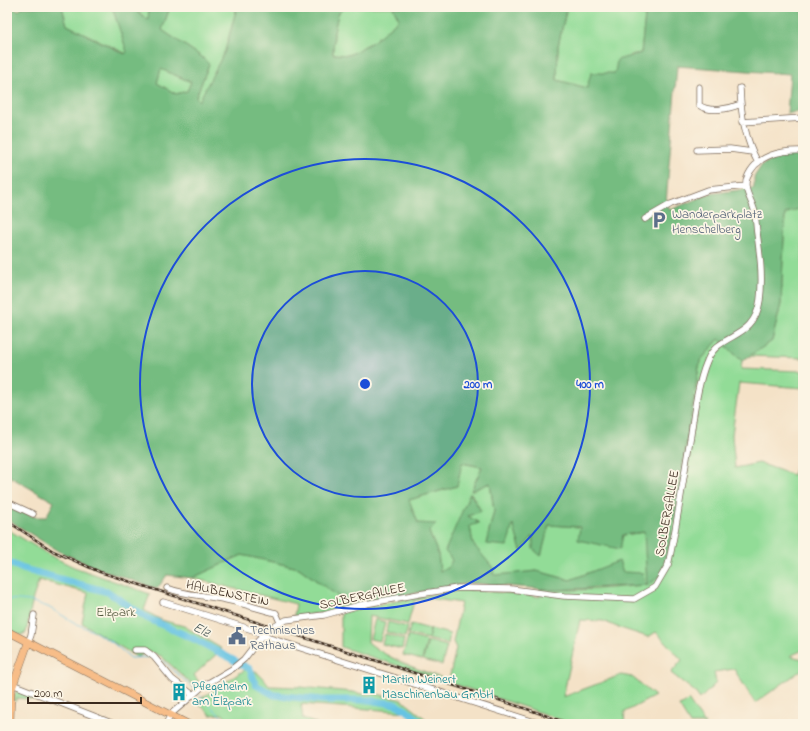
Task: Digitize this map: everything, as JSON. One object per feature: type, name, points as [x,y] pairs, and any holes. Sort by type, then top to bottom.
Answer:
[{"type":"main road","points":[[7,631],[188,724]]},
{"type":"main road","points":[[10,724],[10,683],[28,643]]},
{"type":"street","points":[[699,87],[699,105],[703,108],[722,109],[741,104]]},
{"type":"street","points":[[740,88],[742,122],[752,152],[758,163]]},
{"type":"street","points":[[742,122],[803,118]]},
{"type":"street","points":[[697,150],[730,149],[752,152]]},
{"type":"street","points":[[645,219],[671,204],[708,190],[746,186],[750,172],[758,163],[781,151],[803,151]]},
{"type":"street","name":"SOLBERGALLEE","points":[[171,714],[204,686],[232,669],[244,659],[253,646],[280,622],[291,618],[324,615],[360,605],[458,588],[511,589],[564,596],[634,599],[655,588],[668,565],[696,400],[707,360],[716,348],[747,328],[756,316],[760,299],[761,266],[754,209],[747,193],[746,186]]},
{"type":"street","points":[[7,502],[34,514]]},
{"type":"street","name":"HAUBENSTEIN","points":[[167,588],[177,592],[216,598],[276,613],[280,622]]},
{"type":"street","points":[[163,602],[253,630],[263,636],[541,724]]},
{"type":"street","points":[[28,643],[31,635],[34,615]]},
{"type":"street","points":[[135,650],[145,650],[155,658],[172,679],[193,695]]},
{"type":"street","points":[[10,683],[114,724]]},
{"type":"street","points":[[166,724],[171,714]]},
{"type":"green space","points":[[7,7],[19,10],[23,7],[62,7],[67,25],[125,54],[127,52],[112,7],[131,7],[148,20],[149,7],[170,7],[162,30],[202,57],[209,64],[196,97],[199,101],[225,51],[237,7],[345,7],[338,14],[334,32],[333,54],[349,55],[374,41],[399,19],[393,7],[567,7],[558,46],[557,80],[587,88],[591,73],[615,73],[617,60],[641,53],[645,16],[626,7],[803,7],[803,91],[799,111],[787,114],[790,74],[677,66],[666,203],[670,210],[709,194],[754,188],[754,177],[762,165],[785,153],[803,154],[803,207],[785,214],[781,304],[772,341],[742,361],[719,339],[700,361],[668,552],[662,574],[647,586],[644,532],[623,535],[620,549],[578,540],[580,527],[549,525],[541,556],[533,549],[533,536],[521,551],[513,524],[507,546],[486,544],[494,511],[490,483],[471,491],[482,467],[462,463],[457,486],[409,500],[418,523],[436,524],[429,532],[438,554],[440,571],[448,568],[452,560],[445,551],[470,493],[481,511],[468,516],[479,523],[470,526],[473,544],[494,569],[493,574],[537,571],[570,580],[619,561],[623,572],[643,573],[645,585],[556,590],[470,583],[350,605],[299,568],[242,555],[192,578],[167,575],[157,589],[94,567],[58,551],[7,519],[7,505],[35,517],[46,517],[54,502],[7,475]],"holes":[[[161,69],[191,82],[187,91],[176,94],[157,83]]]},
{"type":"green space","points":[[62,7],[112,7],[129,55],[67,25]]},
{"type":"green space","points":[[131,7],[149,7],[149,20]]},
{"type":"green space","points":[[170,7],[237,7],[225,51],[199,102],[196,97],[209,64],[202,57],[162,30]]},
{"type":"green space","points":[[345,7],[393,7],[399,19],[374,41],[349,55],[333,54],[334,32],[338,14]]},
{"type":"green space","points":[[567,7],[626,7],[645,16],[641,53],[630,55],[615,73],[587,88],[557,80],[558,46]]},
{"type":"green space","points":[[161,69],[191,82],[187,91],[176,94],[157,83]]},
{"type":"green space","points":[[803,207],[803,358],[749,356],[772,341],[781,304],[785,214]]},
{"type":"green space","points":[[719,339],[742,361],[741,369],[803,371],[803,388],[739,383],[732,435],[735,468],[759,463],[793,475],[797,464],[803,432],[803,650],[790,656],[803,659],[803,669],[755,703],[734,669],[714,672],[716,683],[700,699],[694,691],[671,673],[682,660],[656,632],[648,637],[603,621],[580,620],[563,697],[621,675],[632,677],[655,696],[625,712],[624,724],[572,724],[341,647],[341,613],[361,608],[459,589],[540,597],[540,589],[579,590],[645,585],[623,572],[618,562],[570,580],[537,571],[495,576],[493,574],[493,569],[473,545],[470,526],[479,523],[468,516],[481,511],[471,493],[453,559],[448,568],[440,571],[438,554],[429,532],[418,523],[409,500],[457,486],[461,463],[482,467],[471,491],[490,483],[494,511],[486,544],[513,523],[521,550],[533,535],[541,556],[549,525],[580,527],[619,549],[623,535],[645,532],[647,586],[668,552],[700,361]],"holes":[[[427,598],[461,603],[453,642],[456,648],[449,680],[417,669],[395,659],[368,642],[369,616],[408,624],[414,601]]]},
{"type":"green space","name":"Elzpark","points":[[7,529],[51,556],[74,567],[150,594],[144,610],[161,620],[184,626],[222,649],[194,675],[199,682],[195,687],[161,656],[149,651],[137,657],[82,623],[88,593],[39,580],[33,598],[26,633],[20,635],[7,628]]},
{"type":"green space","points":[[242,555],[299,568],[350,605],[324,613],[294,616],[296,604],[192,578]]},
{"type":"green space","points":[[375,619],[385,622],[380,641],[370,639]]},
{"type":"green space","points":[[388,622],[408,627],[405,637],[386,632]]},
{"type":"green space","points":[[411,624],[430,629],[428,639],[408,634]]},
{"type":"green space","points":[[431,629],[450,634],[448,644],[428,639]]},
{"type":"green space","points":[[385,634],[404,639],[402,649],[382,644]]},
{"type":"green space","points":[[408,636],[427,641],[422,660],[403,655]]},
{"type":"green space","points":[[428,641],[447,646],[442,665],[423,660]]},
{"type":"green space","points":[[246,669],[257,672],[269,686],[300,687],[363,694],[377,694],[402,700],[432,724],[421,724],[408,712],[301,704],[303,719],[318,724],[235,724],[222,714],[210,715],[197,701]]},
{"type":"green space","points":[[18,691],[41,700],[17,698],[17,701],[13,701],[15,693]]},
{"type":"green space","points":[[688,700],[705,724],[690,724],[679,706]]},
{"type":"waterway","name":"Elz","points":[[7,562],[23,569],[108,592],[147,618],[194,639],[250,669],[256,685],[274,695],[322,700],[367,700],[396,704],[409,712],[423,724]]},
{"type":"waterway","points":[[7,599],[30,601],[48,607],[113,643],[131,658],[149,657]]},
{"type":"waterway","points":[[160,660],[194,689]]},
{"type":"waterway","points":[[199,695],[229,724]]},
{"type":"railway","points":[[7,521],[53,551],[100,572],[570,724]]},
{"type":"place","name":"Wanderparkplatz Henschelberg","points":[[659,220]]},
{"type":"place","name":"Technisches Rathaus","points":[[237,636]]},
{"type":"place","name":"Martin Weinert Maschinenbau GmbH","points":[[369,685]]},
{"type":"place","name":"Pflegeheim am Elzpark","points":[[179,692]]}]
